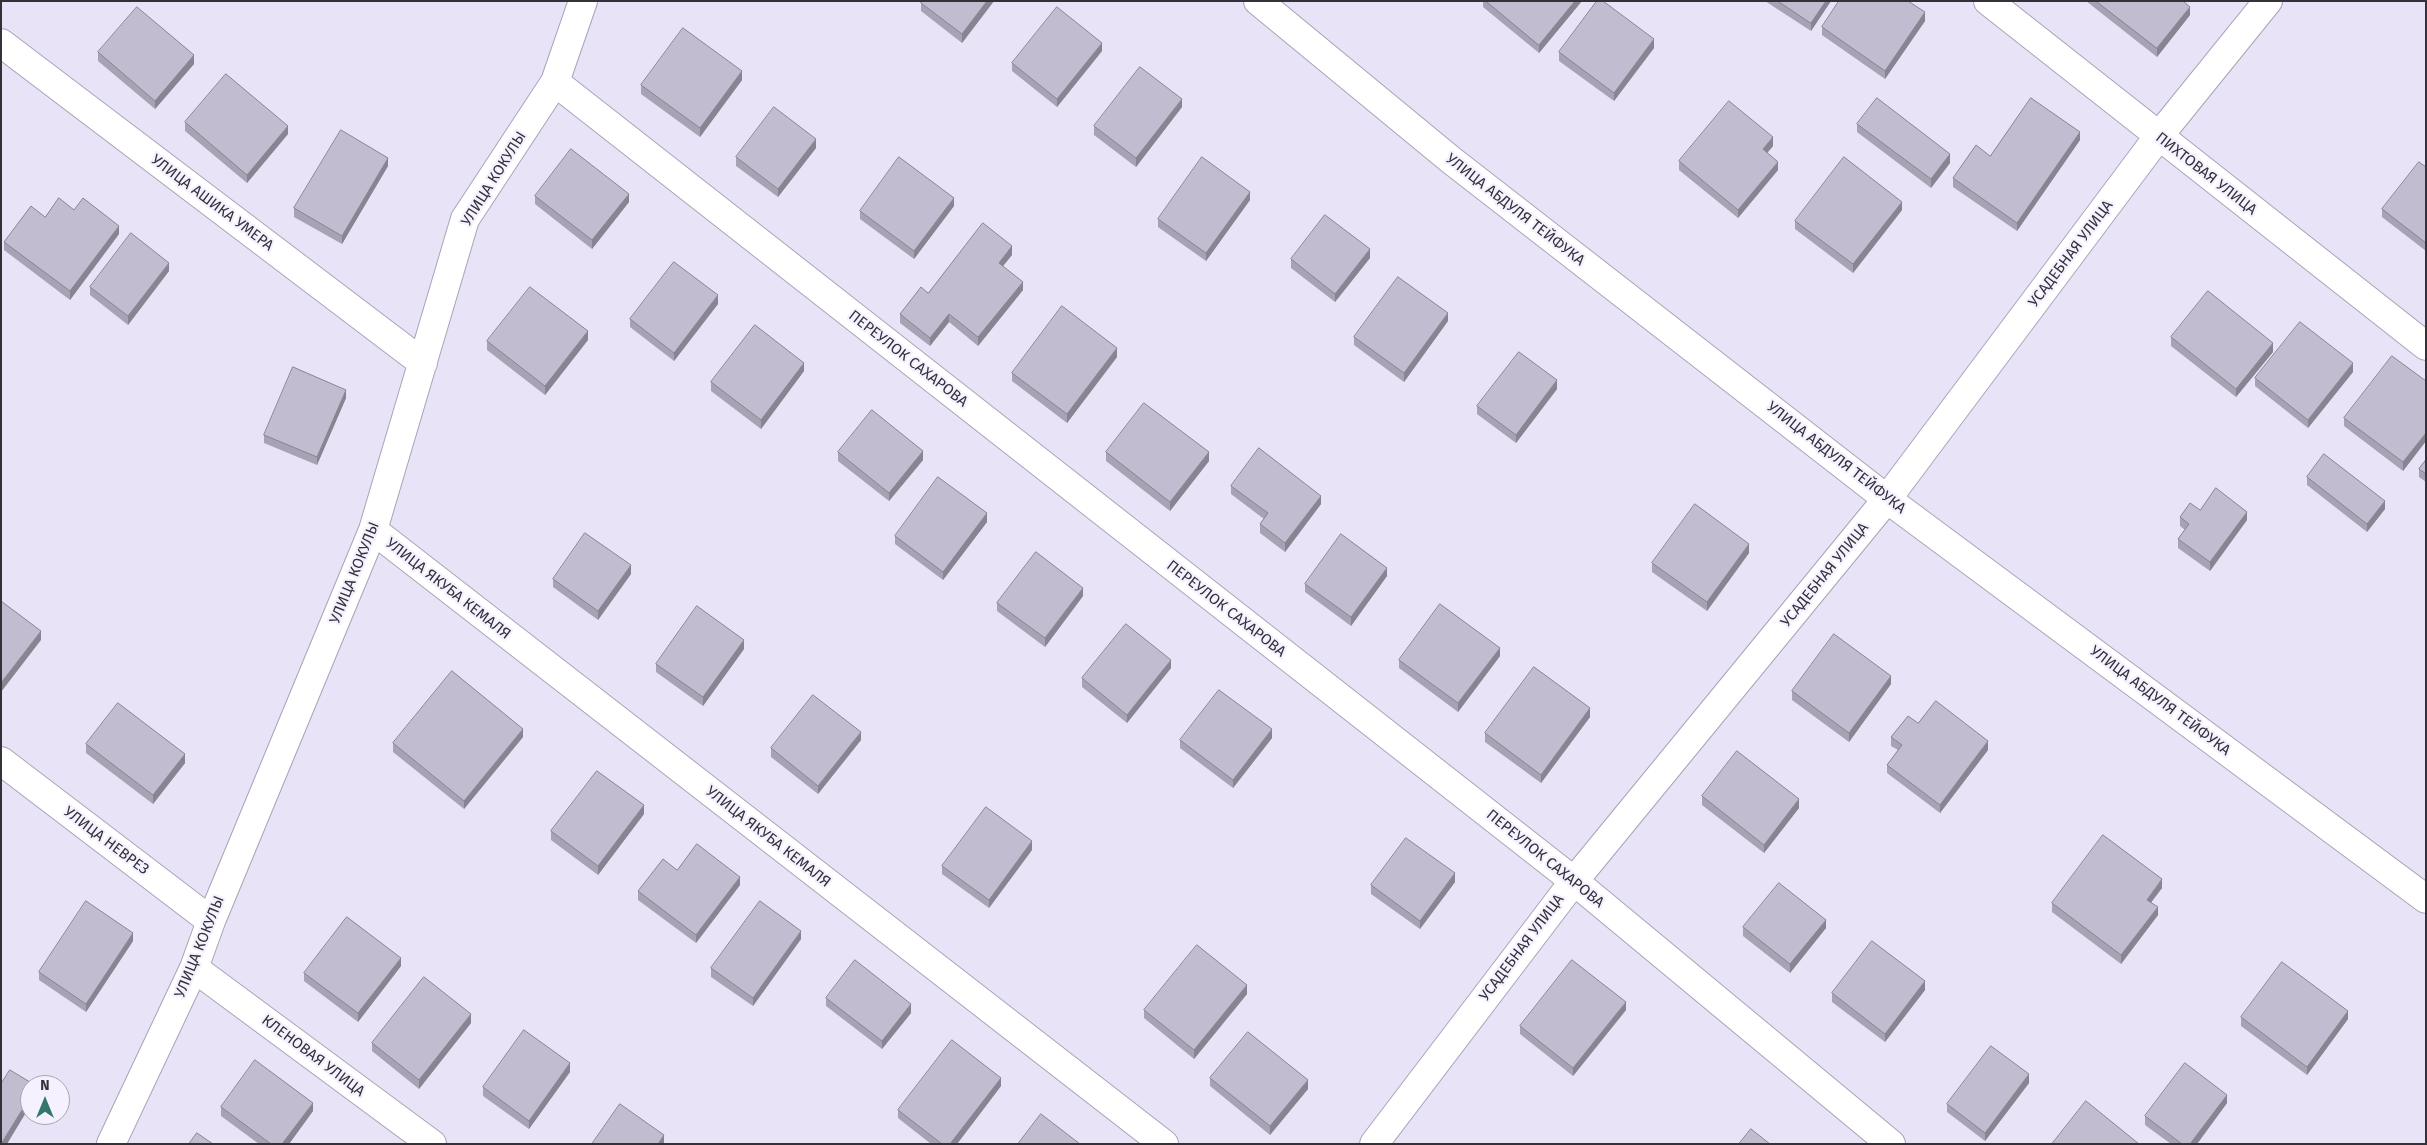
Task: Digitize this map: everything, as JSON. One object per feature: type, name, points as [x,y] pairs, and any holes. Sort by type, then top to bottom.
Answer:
[{"type":"street","name":"УЛИЦА КОКУЛЫ","points":[[112,1144],[194,968],[211,921],[373,530],[465,219],[555,82],[583,1]]},
{"type":"street","name":"УЛИЦА АБДУЛЯ ТЕЙФУКА","points":[[1258,1],[1451,160],[1887,499],[2426,899]]},
{"type":"street","name":"ПИХТОВАЯ УЛИЦА","points":[[1988,1],[2158,137],[2426,346]]},
{"type":"street","name":"УСАДЕБНАЯ УЛИЦА","points":[[1374,1144],[1574,881],[1887,499],[2158,137],[2268,1]]},
{"type":"street","name":"УЛИЦА АШИКА УМЕРА","points":[[1,43],[423,363]]},
{"type":"street","name":"ПЕРЕУЛОК САХАРОВА","points":[[555,82],[1574,881],[1891,1144]]},
{"type":"street","name":"УЛИЦА ЯКУБА КЕМАЛЯ","points":[[373,530],[1164,1144]]},
{"type":"street","name":"УЛИЦА НЕВРЕЗ","points":[[1,761],[211,921]]},
{"type":"street","name":"КЛЕНОВАЯ УЛИЦА","points":[[194,968],[432,1144]]},
{"type":"building","points":[[922,1],[987,1],[962,34],[921,3]]},
{"type":"building","points":[[1486,1],[1575,1],[1539,45]]},
{"type":"building","points":[[1597,1],[1603,1],[1654,39],[1614,93],[1559,52]]},
{"type":"building","points":[[1778,1],[1826,1],[1811,23]]},
{"type":"building","points":[[1839,1],[1908,1],[1925,12],[1885,71],[1822,27]]},
{"type":"building","points":[[2096,1],[2183,1],[2190,7],[2157,48]]},
{"type":"building","points":[[137,7],[194,55],[155,101],[98,52]]},
{"type":"building","points":[[1057,7],[1102,43],[1057,99],[1012,63]]},
{"type":"building","points":[[683,28],[742,71],[700,128],[641,85]]},
{"type":"building","points":[[1140,67],[1182,99],[1136,158],[1094,126]]},
{"type":"building","points":[[226,74],[288,126],[247,175],[185,122]]},
{"type":"building","points":[[1877,98],[1950,154],[1931,179],[1857,124]]},
{"type":"building","points":[[2031,98],[2080,132],[2017,223],[1953,178],[1976,145],[1990,156]]},
{"type":"building","points":[[1729,101],[1773,137],[1763,149],[1778,162],[1738,210],[1679,161]]},
{"type":"building","points":[[774,107],[816,139],[778,189],[736,157]]},
{"type":"building","points":[[341,130],[388,158],[342,236],[294,208]]},
{"type":"building","points":[[571,149],[629,194],[592,240],[535,196]]},
{"type":"building","points":[[899,157],[954,198],[914,251],[860,211]]},
{"type":"building","points":[[1202,157],[1250,192],[1206,253],[1158,219]]},
{"type":"building","points":[[1844,157],[1902,202],[1853,264],[1795,221]]},
{"type":"building","points":[[2419,162],[2426,167],[2426,243],[2382,209]]},
{"type":"building","points":[[59,198],[74,210],[83,198],[119,226],[70,291],[4,242],[31,206],[45,217]]},
{"type":"building","points":[[1325,215],[1370,249],[1335,294],[1291,259]]},
{"type":"building","points":[[983,223],[1012,246],[999,263],[1023,282],[978,337],[949,314],[930,338],[900,314],[921,287],[928,293]]},
{"type":"building","points":[[131,233],[169,263],[128,316],[90,287]]},
{"type":"building","points":[[674,262],[718,295],[674,353],[630,319]]},
{"type":"building","points":[[1398,277],[1448,313],[1404,373],[1354,337]]},
{"type":"building","points":[[530,287],[588,331],[545,386],[487,341]]},
{"type":"building","points":[[2208,291],[2273,343],[2236,389],[2171,337]]},
{"type":"building","points":[[1062,306],[1117,348],[1067,414],[1012,373]]},
{"type":"building","points":[[2300,322],[2353,363],[2308,420],[2255,378]]},
{"type":"building","points":[[755,325],[804,363],[761,420],[711,382]]},
{"type":"building","points":[[1519,352],[1557,380],[1516,435],[1477,406]]},
{"type":"building","points":[[2392,356],[2426,381],[2426,433],[2403,462],[2344,418]]},
{"type":"building","points":[[293,367],[346,390],[317,457],[264,435]]},
{"type":"building","points":[[1144,403],[1209,452],[1170,502],[1106,452]]},
{"type":"building","points":[[872,410],[923,451],[889,493],[838,452]]},
{"type":"building","points":[[1259,448],[1321,496],[1285,543],[1260,524],[1268,513],[1231,486]]},
{"type":"building","points":[[2324,454],[2385,501],[2367,524],[2307,477]]},
{"type":"building","points":[[2426,460],[2426,474],[2419,469]]},
{"type":"building","points":[[938,477],[987,513],[943,572],[895,536]]},
{"type":"building","points":[[2216,488],[2247,512],[2210,562],[2178,539],[2189,524],[2180,517],[2190,503],[2200,510]]},
{"type":"building","points":[[1695,504],[1749,544],[1707,602],[1652,563]]},
{"type":"building","points":[[585,533],[631,565],[598,611],[553,579]]},
{"type":"building","points":[[1341,534],[1387,568],[1351,617],[1305,584]]},
{"type":"building","points":[[1036,552],[1083,588],[1045,638],[997,603]]},
{"type":"building","points":[[1,601],[41,631],[1,683]]},
{"type":"building","points":[[1440,604],[1500,648],[1458,703],[1399,660]]},
{"type":"building","points":[[697,606],[744,640],[703,697],[656,664]]},
{"type":"building","points":[[1126,624],[1171,660],[1127,715],[1082,678]]},
{"type":"building","points":[[1834,634],[1891,676],[1849,733],[1792,691]]},
{"type":"building","points":[[1534,667],[1590,708],[1541,775],[1485,733]]},
{"type":"building","points":[[452,671],[523,729],[464,801],[393,743]]},
{"type":"building","points":[[1219,690],[1272,729],[1233,780],[1180,740]]},
{"type":"building","points":[[813,695],[861,732],[818,786],[771,748]]},
{"type":"building","points":[[1936,701],[1988,741],[1940,805],[1887,765],[1902,745],[1891,737],[1908,716],[1918,723]]},
{"type":"building","points":[[118,703],[185,754],[153,795],[86,744]]},
{"type":"building","points":[[1737,751],[1799,799],[1764,845],[1702,796]]},
{"type":"building","points":[[597,771],[644,805],[598,866],[551,831]]},
{"type":"building","points":[[986,807],[1032,841],[989,900],[942,866]]},
{"type":"building","points":[[2103,835],[2162,879],[2147,900],[2158,907],[2121,955],[2052,903]]},
{"type":"building","points":[[1406,838],[1455,873],[1420,921],[1371,885]]},
{"type":"building","points":[[697,844],[740,877],[696,935],[638,891],[663,859],[677,870]]},
{"type":"building","points":[[1779,883],[1826,920],[1790,964],[1743,927]]},
{"type":"building","points":[[86,901],[133,933],[86,1004],[39,972]]},
{"type":"building","points":[[760,901],[801,931],[753,998],[711,968]]},
{"type":"building","points":[[347,917],[401,958],[358,1013],[304,973]]},
{"type":"building","points":[[1872,941],[1925,981],[1885,1034],[1832,993]]},
{"type":"building","points":[[1197,945],[1247,985],[1194,1050],[1144,1010]]},
{"type":"building","points":[[855,960],[911,1004],[882,1041],[826,998]]},
{"type":"building","points":[[1572,960],[1626,1002],[1573,1068],[1520,1026]]},
{"type":"building","points":[[2282,962],[2348,1011],[2307,1067],[2241,1017]]},
{"type":"building","points":[[424,977],[471,1014],[419,1080],[372,1043]]},
{"type":"building","points":[[524,1030],[570,1063],[529,1121],[483,1087]]},
{"type":"building","points":[[1248,1032],[1308,1080],[1270,1126],[1210,1078]]},
{"type":"building","points":[[952,1040],[1001,1078],[950,1144],[942,1144],[898,1110]]},
{"type":"building","points":[[1991,1046],[2029,1074],[1985,1133],[1947,1104]]},
{"type":"building","points":[[255,1060],[313,1103],[282,1144],[271,1144],[221,1107]]},
{"type":"building","points":[[2185,1063],[2227,1095],[2190,1144],[2182,1144],[2145,1116]]},
{"type":"building","points":[[10,1070],[20,1076],[20,1113],[1,1144],[1,1084]]},
{"type":"building","points":[[2086,1101],[2139,1144],[2052,1144]]},
{"type":"building","points":[[620,1104],[664,1135],[658,1144],[592,1144]]},
{"type":"building","points":[[1041,1114],[1080,1144],[1018,1144]]},
{"type":"building","points":[[1751,1129],[1770,1144],[1739,1144]]},
{"type":"building","points":[[197,1133],[213,1144],[189,1144]]}]
